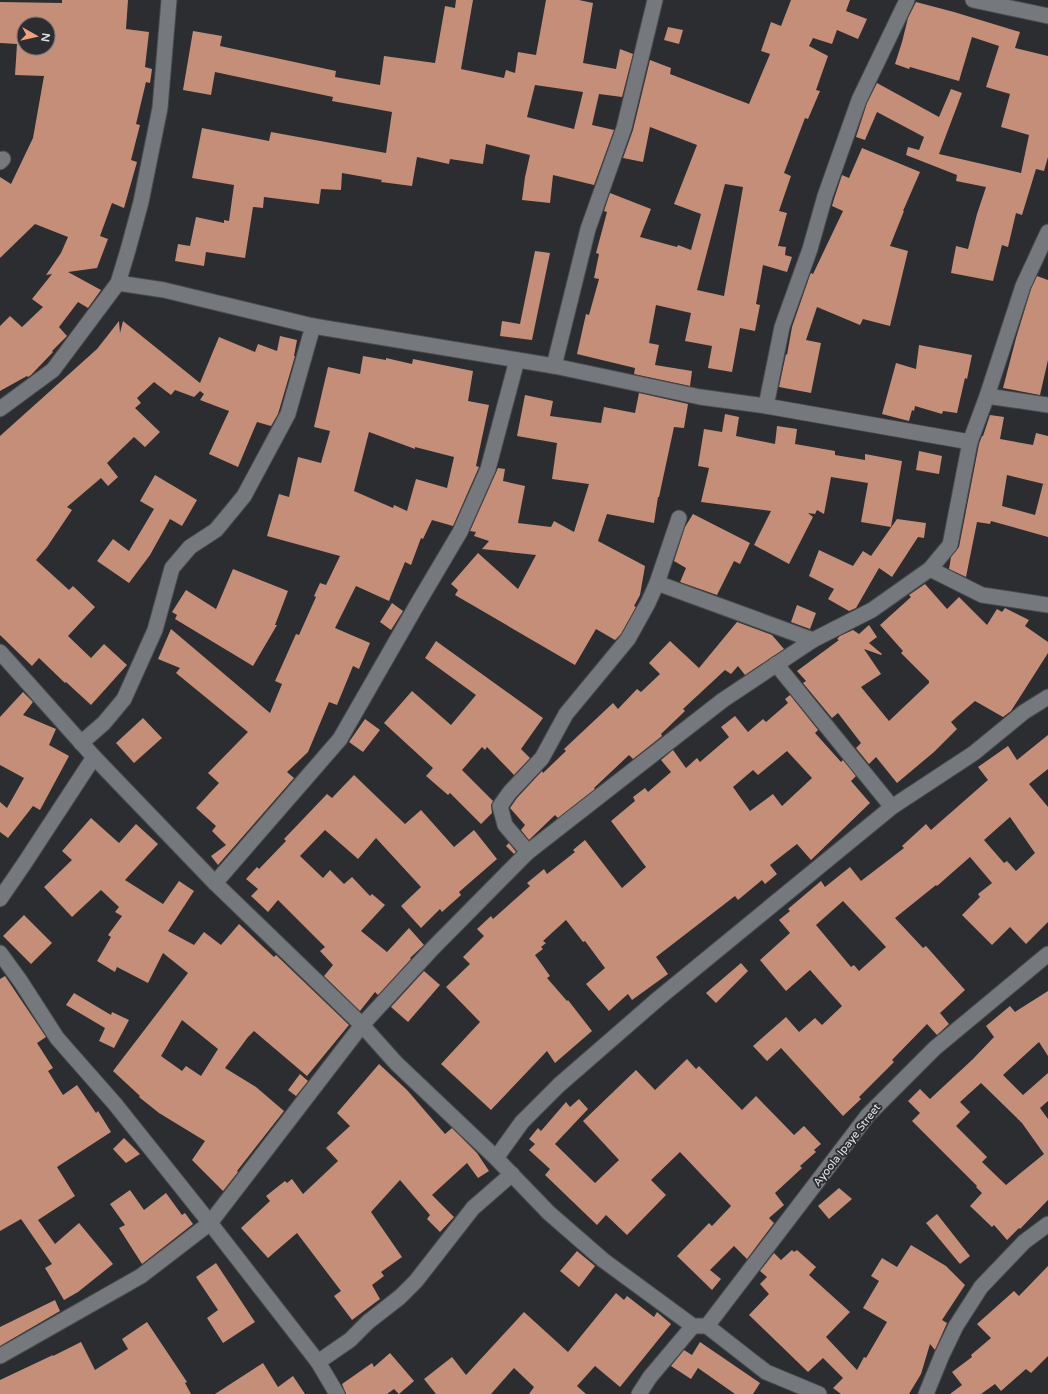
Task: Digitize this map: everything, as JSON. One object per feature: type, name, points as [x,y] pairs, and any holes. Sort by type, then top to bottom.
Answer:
[{"type":"street","points":[[0,410],[53,370],[118,283],[141,202],[160,108],[169,0]]},
{"type":"street","points":[[554,366],[588,229],[624,128],[654,0]]},
{"type":"street","points":[[766,406],[782,327],[810,249],[828,188],[859,100],[907,0]]},
{"type":"street","points":[[976,0],[1048,16]]},
{"type":"street","points":[[0,1356],[141,1276],[210,1223],[362,1025],[433,948],[528,852],[723,700],[813,640],[872,610],[930,569],[950,545],[970,442],[987,396],[1023,286],[1048,232]]},
{"type":"street","points":[[118,283],[164,290],[313,326],[554,366],[700,397],[766,406],[970,442]]},
{"type":"street","points":[[81,743],[104,723],[124,699],[155,630],[172,568],[190,547],[216,530],[244,496],[288,414],[313,326]]},
{"type":"street","points":[[215,883],[340,739],[460,532],[488,469],[517,360]]},
{"type":"street","points":[[987,396],[1048,405]]},
{"type":"street","points":[[528,852],[505,825],[500,806],[510,792],[542,758],[566,714],[628,639],[648,603],[679,518]]},
{"type":"street","points":[[930,569],[982,596],[1048,605]]},
{"type":"street","points":[[656,583],[813,640]]},
{"type":"street","points":[[0,652],[94,757],[215,883],[362,1025],[396,1063],[496,1158],[549,1213],[603,1260],[766,1372],[819,1394]]},
{"type":"street","points":[[776,664],[892,807]]},
{"type":"street","points":[[496,1158],[522,1122],[559,1085],[659,998],[892,807],[974,753],[1024,712],[1048,697]]},
{"type":"street","points":[[0,899],[94,757]]},
{"type":"street","points":[[0,953],[17,976],[57,1038],[115,1104],[210,1223],[318,1362],[337,1394]]},
{"type":"street","name":"Ayoola Ipaye Street","points":[[639,1394],[650,1377],[700,1326],[868,1115],[935,1048],[1048,954]]},
{"type":"street","points":[[318,1362],[350,1340],[368,1322],[400,1298],[416,1281],[473,1208],[512,1174]]},
{"type":"street","points":[[926,1394],[956,1326],[981,1288],[1024,1242],[1048,1224]]},
{"type":"building","points":[[62,0],[128,0],[126,29],[149,32],[145,67],[152,69],[150,83],[146,82],[136,124],[140,125],[131,160],[137,162],[124,208],[112,203],[100,236],[108,239],[97,268],[68,272],[101,290],[88,308],[78,302],[59,327],[67,336],[31,375],[0,391],[0,326],[10,316],[22,327],[43,307],[32,299],[52,274],[46,275],[61,253],[68,237],[35,224],[0,258],[0,177],[11,184],[33,138],[44,76],[15,75],[16,56],[56,56],[56,16],[16,16],[16,44],[0,43],[0,2],[62,3]]},
{"type":"building","points":[[456,0],[473,0],[461,69],[504,78],[506,70],[515,73],[518,52],[536,55],[546,0],[579,0],[593,3],[583,63],[616,69],[620,49],[633,54],[622,97],[599,94],[592,125],[614,130],[594,185],[553,175],[550,203],[522,200],[530,155],[486,144],[483,164],[450,159],[449,164],[417,157],[412,186],[381,182],[382,180],[342,173],[341,190],[321,189],[319,204],[264,197],[263,208],[253,207],[245,258],[206,252],[204,266],[175,261],[178,244],[190,246],[196,217],[224,223],[224,220],[229,221],[234,185],[192,178],[202,128],[269,141],[271,132],[386,153],[392,112],[332,101],[333,97],[215,72],[211,95],[183,90],[193,31],[222,36],[220,46],[336,71],[335,77],[380,85],[384,56],[435,63],[445,6],[455,8]],"holes":[[[535,85],[583,92],[574,129],[527,117]]]},
{"type":"building","points":[[791,0],[850,0],[846,11],[867,19],[858,39],[837,30],[832,44],[813,38],[809,46],[828,56],[816,90],[820,91],[808,119],[805,118],[784,173],[791,176],[779,211],[787,213],[778,246],[786,247],[785,255],[792,257],[787,272],[763,265],[756,304],[760,305],[755,331],[740,328],[732,372],[708,368],[712,346],[685,341],[691,313],[656,305],[649,343],[659,345],[655,365],[692,371],[690,386],[634,374],[635,368],[577,354],[586,314],[589,315],[599,279],[594,278],[599,254],[596,253],[607,212],[604,211],[610,193],[651,209],[640,237],[677,247],[678,245],[691,250],[701,214],[674,204],[697,145],[650,127],[643,162],[623,158],[633,130],[650,60],[671,68],[670,74],[749,104],[770,54],[761,51],[771,22],[781,26]],"holes":[[[725,184],[743,187],[724,296],[697,290]]]},
{"type":"building","points":[[916,2],[1020,32],[1015,48],[1048,56],[1048,157],[1044,171],[1036,169],[1022,215],[1016,213],[1008,247],[1002,245],[993,281],[951,273],[956,246],[968,249],[986,187],[956,181],[957,175],[906,155],[908,147],[919,150],[924,137],[877,112],[865,140],[856,137],[867,103],[877,83],[939,117],[951,89],[962,93],[939,154],[1021,173],[1029,135],[1001,127],[1010,94],[986,87],[999,46],[972,37],[959,81],[910,67],[909,69],[895,64],[908,18]]},
{"type":"building","points":[[668,27],[683,30],[679,44],[664,40]]},
{"type":"building","points":[[862,148],[920,172],[890,246],[908,251],[890,326],[863,319],[860,325],[817,307],[806,340],[821,343],[811,393],[779,387],[792,327],[810,275],[811,273],[813,274],[843,211],[832,206],[842,175],[849,178]]},
{"type":"building","points":[[535,251],[550,253],[532,340],[500,336],[502,321],[520,324]]},
{"type":"building","points":[[1037,276],[1048,280],[1048,360],[1040,395],[1003,388],[1016,338],[1031,289]]},
{"type":"building","points":[[119,321],[120,333],[123,321],[200,383],[219,337],[255,352],[258,344],[277,351],[280,336],[297,340],[295,356],[278,414],[271,426],[257,422],[238,467],[209,454],[229,411],[200,400],[204,394],[200,391],[194,397],[175,390],[171,395],[154,382],[137,398],[141,403],[135,408],[160,432],[145,447],[134,437],[107,463],[118,477],[108,486],[101,478],[67,507],[72,510],[47,547],[36,560],[69,590],[73,586],[95,607],[68,636],[91,658],[104,644],[127,665],[91,705],[39,658],[32,666],[0,635],[0,436],[97,349]]},
{"type":"building","points":[[919,345],[972,355],[957,413],[943,411],[942,414],[915,406],[914,411],[912,410],[909,421],[882,414],[896,363],[916,369]]},
{"type":"building","points":[[363,356],[386,360],[386,358],[412,364],[413,359],[473,371],[468,401],[489,405],[476,466],[479,467],[453,526],[432,520],[423,539],[421,538],[411,565],[405,562],[389,601],[356,586],[335,628],[370,643],[359,669],[353,666],[337,705],[329,702],[308,752],[287,772],[294,778],[218,865],[211,856],[226,845],[212,831],[216,826],[196,808],[219,783],[208,773],[248,732],[176,673],[180,668],[158,659],[171,629],[270,713],[282,684],[275,681],[296,634],[299,635],[316,597],[314,596],[320,583],[326,585],[340,556],[267,536],[279,494],[289,497],[298,457],[321,463],[330,431],[314,427],[328,367],[360,374]],"holes":[[[369,432],[415,449],[415,447],[454,457],[447,488],[416,479],[407,511],[394,505],[393,508],[354,491]]]},
{"type":"building","points":[[639,393],[688,404],[684,428],[674,427],[658,497],[654,523],[607,514],[598,541],[645,566],[640,595],[634,606],[636,607],[621,634],[615,640],[596,629],[575,665],[455,595],[458,590],[451,584],[478,553],[518,589],[536,555],[482,549],[489,541],[474,536],[476,532],[470,531],[498,468],[505,469],[503,481],[525,486],[518,523],[551,527],[554,521],[574,532],[589,484],[552,479],[557,443],[517,436],[525,395],[553,401],[550,416],[601,423],[604,407],[635,413]]},
{"type":"building","points":[[725,414],[739,417],[736,436],[775,444],[777,426],[797,429],[795,444],[835,451],[835,455],[865,460],[865,454],[902,461],[891,527],[861,522],[868,483],[831,477],[824,514],[817,510],[815,514],[808,513],[813,517],[789,564],[754,545],[771,511],[701,502],[709,468],[698,466],[704,429],[722,432]]},
{"type":"building","points":[[990,415],[1004,417],[1000,439],[1033,445],[1036,433],[1048,436],[1048,485],[1048,537],[991,521],[990,524],[977,522],[966,577],[949,569],[951,557],[959,547],[979,444]],"holes":[[[1007,475],[1048,485],[1043,484],[1035,515],[1002,506]]]},
{"type":"building","points":[[919,451],[942,456],[939,474],[916,470]]},
{"type":"building","points":[[155,475],[197,500],[182,526],[170,519],[150,555],[129,583],[97,561],[113,539],[129,551],[154,509],[140,501]]},
{"type":"building","points":[[693,514],[750,543],[740,564],[734,561],[717,595],[680,582],[686,568],[674,561],[685,527]]},
{"type":"building","points":[[897,519],[926,523],[924,538],[918,537],[892,577],[879,568],[856,608],[849,611],[828,599],[834,589],[809,576],[819,550],[853,566],[863,551],[871,556]]},
{"type":"building","points":[[233,569],[288,591],[275,625],[277,625],[253,666],[175,619],[177,615],[172,612],[186,590],[216,609]]},
{"type":"building","points":[[925,584],[947,609],[959,597],[987,625],[997,609],[1002,612],[1005,608],[1029,620],[1025,626],[1048,642],[1048,653],[1011,711],[1003,717],[975,701],[951,722],[957,729],[934,752],[897,783],[876,757],[869,764],[856,748],[861,743],[838,713],[832,718],[803,683],[806,681],[797,671],[839,640],[837,639],[840,636],[853,630],[859,634],[869,625],[877,637],[869,643],[882,654],[881,655],[864,649],[881,674],[861,687],[889,721],[929,683],[929,681],[901,653],[903,651],[880,625],[911,597],[909,595]]},
{"type":"building","points":[[392,603],[403,611],[391,630],[380,622]]},
{"type":"building","points":[[797,605],[816,613],[810,629],[791,622]]},
{"type":"building","points":[[737,622],[772,635],[784,649],[745,675],[738,666],[731,674],[725,670],[683,709],[685,711],[661,734],[662,736],[633,759],[629,755],[594,788],[595,789],[558,818],[555,815],[529,840],[521,830],[525,825],[510,808],[517,798],[542,771],[543,773],[566,751],[564,749],[613,703],[618,709],[637,689],[641,692],[660,674],[649,663],[670,641],[699,668]]},
{"type":"building","points":[[436,641],[543,718],[521,749],[530,758],[514,775],[487,747],[485,750],[482,747],[462,770],[493,801],[491,805],[492,813],[481,824],[450,793],[448,795],[426,776],[433,768],[384,723],[412,691],[451,725],[476,695],[425,658]]},
{"type":"building","points":[[23,692],[33,702],[23,715],[56,729],[49,745],[69,756],[40,810],[33,806],[8,838],[0,832],[0,802],[7,808],[24,778],[0,765],[0,717]]},
{"type":"building","points":[[790,695],[818,730],[815,733],[841,762],[843,760],[856,776],[851,781],[870,803],[811,860],[797,844],[770,865],[777,874],[765,884],[762,880],[738,900],[735,896],[656,957],[668,974],[632,1000],[628,994],[609,1011],[586,984],[605,968],[585,941],[583,942],[566,920],[543,941],[546,943],[541,947],[543,949],[535,955],[550,976],[547,978],[567,1001],[568,1000],[592,1031],[555,1063],[547,1051],[491,1110],[441,1064],[480,1022],[446,987],[470,964],[463,957],[484,936],[477,929],[491,916],[493,919],[530,886],[527,883],[544,869],[547,874],[575,852],[573,850],[585,840],[622,888],[646,867],[611,821],[635,801],[633,797],[645,788],[648,792],[671,772],[661,760],[673,750],[686,768],[697,758],[700,762],[729,737],[721,727],[735,716],[748,732],[763,719],[766,722],[788,703],[785,699]],"holes":[[[787,751],[812,778],[782,806],[773,794],[750,811],[733,787],[753,770],[758,775]]]},
{"type":"building","points":[[143,718],[162,738],[134,763],[116,743]]},
{"type":"building","points":[[365,719],[380,730],[363,752],[349,742]]},
{"type":"building","points":[[1048,735],[1048,769],[1029,784],[1048,807],[1048,922],[1026,944],[1010,927],[992,945],[962,915],[980,897],[978,894],[992,883],[970,857],[937,886],[936,885],[895,918],[923,948],[926,946],[965,990],[940,1013],[949,1024],[937,1035],[927,1024],[892,1060],[894,1062],[859,1097],[861,1099],[843,1116],[781,1048],[767,1061],[753,1046],[786,1017],[799,1032],[815,1018],[822,1025],[842,1006],[810,970],[786,991],[760,960],[790,933],[779,920],[790,911],[788,909],[821,881],[825,887],[850,867],[861,881],[904,848],[902,846],[926,824],[931,830],[988,780],[978,767],[1008,746],[1017,760]],"holes":[[[1010,817],[1035,853],[1016,871],[1007,861],[1004,863],[984,840]],[[843,901],[886,947],[859,971],[854,965],[851,967],[816,925]]]},
{"type":"building","points":[[354,775],[405,824],[421,810],[454,847],[474,830],[497,859],[459,892],[461,895],[442,912],[440,909],[421,928],[401,906],[421,887],[376,838],[358,859],[325,830],[300,856],[323,878],[330,870],[344,884],[352,877],[370,896],[372,894],[385,905],[361,931],[387,952],[409,928],[424,945],[410,958],[411,959],[378,995],[375,992],[360,1011],[324,976],[333,965],[320,951],[325,947],[278,900],[268,912],[251,896],[258,889],[246,879],[257,867],[259,869],[286,841],[284,839],[327,794],[332,798]]},
{"type":"building","points":[[91,818],[119,843],[136,824],[158,844],[125,880],[163,904],[179,881],[194,891],[168,931],[194,945],[204,932],[221,945],[239,924],[274,957],[276,955],[349,1025],[307,1076],[254,1031],[248,1037],[225,1068],[256,1087],[284,1111],[223,1191],[192,1160],[205,1141],[159,1113],[139,1097],[140,1096],[113,1071],[188,973],[163,953],[148,983],[117,967],[115,972],[97,961],[111,937],[108,935],[122,916],[115,912],[119,907],[101,890],[72,917],[44,887],[72,860],[62,851]],"holes":[[[182,1020],[218,1049],[201,1076],[186,1066],[182,1071],[161,1056]]]},
{"type":"building","points":[[509,843],[516,852],[514,854],[506,846]]},
{"type":"building","points":[[24,915],[52,943],[31,964],[3,936]]},
{"type":"building","points":[[741,963],[748,971],[716,1003],[706,993]]},
{"type":"building","points":[[424,971],[440,985],[408,1022],[391,1007]]},
{"type":"building","points":[[5,976],[46,1037],[37,1043],[53,1068],[48,1071],[63,1095],[77,1085],[96,1113],[98,1111],[111,1132],[57,1167],[75,1196],[38,1220],[55,1244],[79,1223],[113,1264],[78,1292],[64,1300],[45,1268],[52,1264],[21,1219],[0,1231],[0,979]]},
{"type":"building","points":[[1048,991],[1048,1056],[1039,1042],[1003,1075],[1023,1095],[1048,1073],[1048,1101],[1040,1108],[1048,1119],[1048,1200],[1020,1229],[1019,1228],[1007,1240],[994,1225],[992,1227],[970,1206],[982,1193],[976,1187],[977,1186],[912,1121],[920,1113],[908,1101],[920,1089],[930,1099],[994,1037],[986,1026],[1010,1006],[1015,1012]],"holes":[[[981,1083],[1022,1123],[1044,1154],[1006,1185],[982,1162],[987,1157],[956,1126],[970,1112],[960,1102]]]},
{"type":"building","points":[[74,993],[111,1015],[112,1012],[129,1020],[114,1048],[99,1041],[105,1028],[66,1005]]},
{"type":"building","points":[[687,1059],[696,1069],[699,1066],[742,1110],[756,1096],[794,1135],[804,1126],[821,1144],[814,1150],[816,1152],[800,1166],[802,1168],[775,1193],[784,1205],[769,1218],[774,1223],[747,1259],[734,1246],[710,1270],[721,1279],[712,1290],[677,1256],[709,1223],[712,1226],[731,1206],[680,1152],[651,1180],[666,1195],[627,1235],[606,1215],[597,1225],[545,1175],[550,1169],[529,1150],[535,1144],[529,1139],[538,1128],[541,1131],[566,1102],[570,1107],[579,1099],[588,1109],[555,1144],[595,1183],[619,1160],[583,1121],[636,1070],[655,1090]]},
{"type":"building","points":[[379,1064],[407,1090],[445,1134],[452,1128],[477,1153],[489,1171],[478,1178],[467,1163],[432,1195],[454,1217],[440,1232],[427,1219],[430,1215],[400,1180],[371,1212],[402,1257],[381,1272],[384,1276],[372,1285],[380,1299],[352,1320],[334,1296],[341,1291],[297,1233],[268,1258],[241,1228],[270,1201],[266,1196],[285,1181],[287,1183],[292,1179],[303,1194],[338,1161],[326,1148],[350,1126],[337,1113]]},
{"type":"building","points":[[300,1074],[308,1081],[296,1096],[288,1090]]},
{"type":"building","points":[[124,1138],[140,1154],[126,1163],[113,1149]]},
{"type":"building","points":[[839,1188],[852,1199],[829,1219],[818,1206]]},
{"type":"building","points":[[130,1190],[144,1210],[166,1193],[182,1215],[185,1213],[193,1224],[142,1264],[119,1228],[125,1225],[110,1204]]},
{"type":"building","points":[[937,1214],[970,1256],[960,1264],[926,1223]]},
{"type":"building","points":[[911,1245],[946,1266],[965,1285],[942,1320],[947,1323],[935,1350],[930,1344],[921,1374],[909,1394],[841,1394],[833,1388],[843,1378],[823,1358],[808,1372],[749,1315],[769,1294],[760,1284],[767,1277],[760,1271],[774,1253],[781,1260],[792,1250],[794,1252],[797,1250],[816,1267],[809,1275],[850,1312],[826,1337],[857,1370],[864,1357],[866,1358],[887,1322],[863,1308],[879,1281],[871,1276],[882,1258],[897,1267]]},
{"type":"building","points":[[577,1251],[595,1266],[579,1287],[560,1271]]},
{"type":"building","points":[[216,1263],[255,1322],[223,1343],[207,1318],[218,1310],[196,1277]]},
{"type":"building","points":[[1048,1266],[1048,1356],[1031,1373],[1026,1369],[1001,1391],[995,1384],[981,1394],[950,1394],[962,1385],[952,1372],[972,1357],[971,1355],[991,1338],[977,1324],[1014,1291],[1019,1296]]},
{"type":"building","points":[[616,1293],[624,1300],[627,1296],[654,1317],[657,1312],[671,1324],[620,1387],[595,1366],[577,1386],[586,1394],[529,1394],[534,1387],[514,1368],[491,1394],[436,1394],[424,1379],[452,1357],[466,1375],[524,1312],[568,1352]]},
{"type":"building","points":[[55,1300],[60,1311],[0,1346],[0,1327]]},
{"type":"building","points":[[147,1322],[187,1382],[185,1383],[191,1394],[0,1394],[0,1380],[81,1342],[95,1370],[128,1349],[122,1339]]},
{"type":"building","points":[[700,1342],[760,1383],[753,1394],[735,1394],[698,1368],[691,1379],[671,1366],[684,1350],[692,1355]]},
{"type":"building","points":[[390,1353],[414,1381],[399,1394],[394,1389],[387,1394],[346,1394],[342,1384],[372,1363],[374,1367]]},
{"type":"building","points":[[263,1363],[278,1387],[293,1376],[305,1394],[215,1394]]}]
